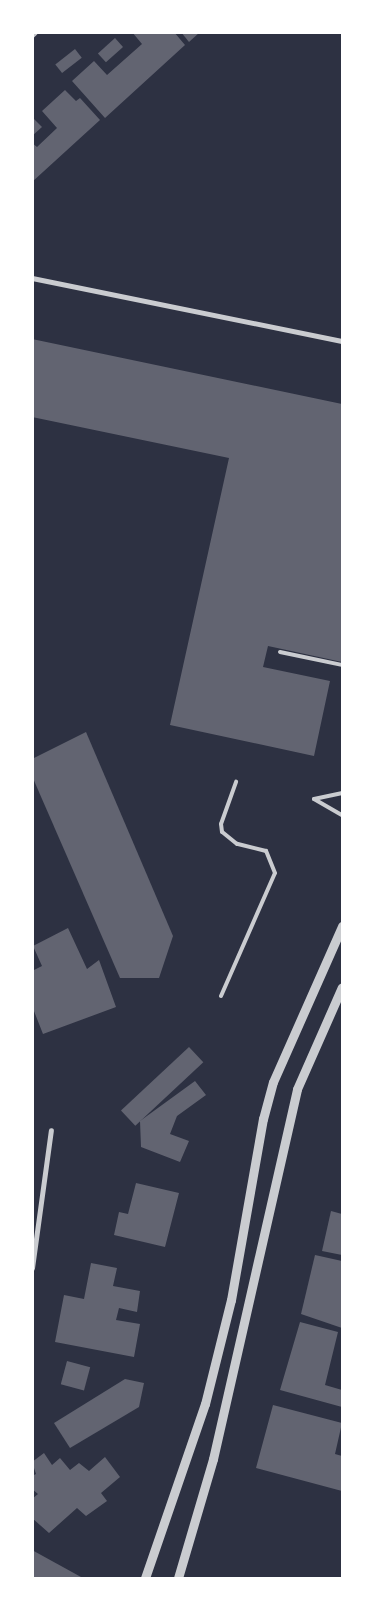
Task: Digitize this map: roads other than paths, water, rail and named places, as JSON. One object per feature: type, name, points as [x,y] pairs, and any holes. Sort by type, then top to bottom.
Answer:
[{"type":"street","points":[[32,278],[342,342]]},
{"type":"street","points":[[145,1578],[205,1404],[231,1300],[263,1119],[273,1082],[342,926]]},
{"type":"street","points":[[178,1578],[213,1459],[297,1089],[342,987]]},
{"type":"street","points":[[32,1268],[51,1130]]},
{"type":"lane","points":[[280,652],[342,665]]},
{"type":"lane","points":[[221,996],[275,873],[266,851],[237,844],[222,832],[221,824],[236,782]]},
{"type":"lane","points":[[342,793],[314,799],[342,815]]}]
